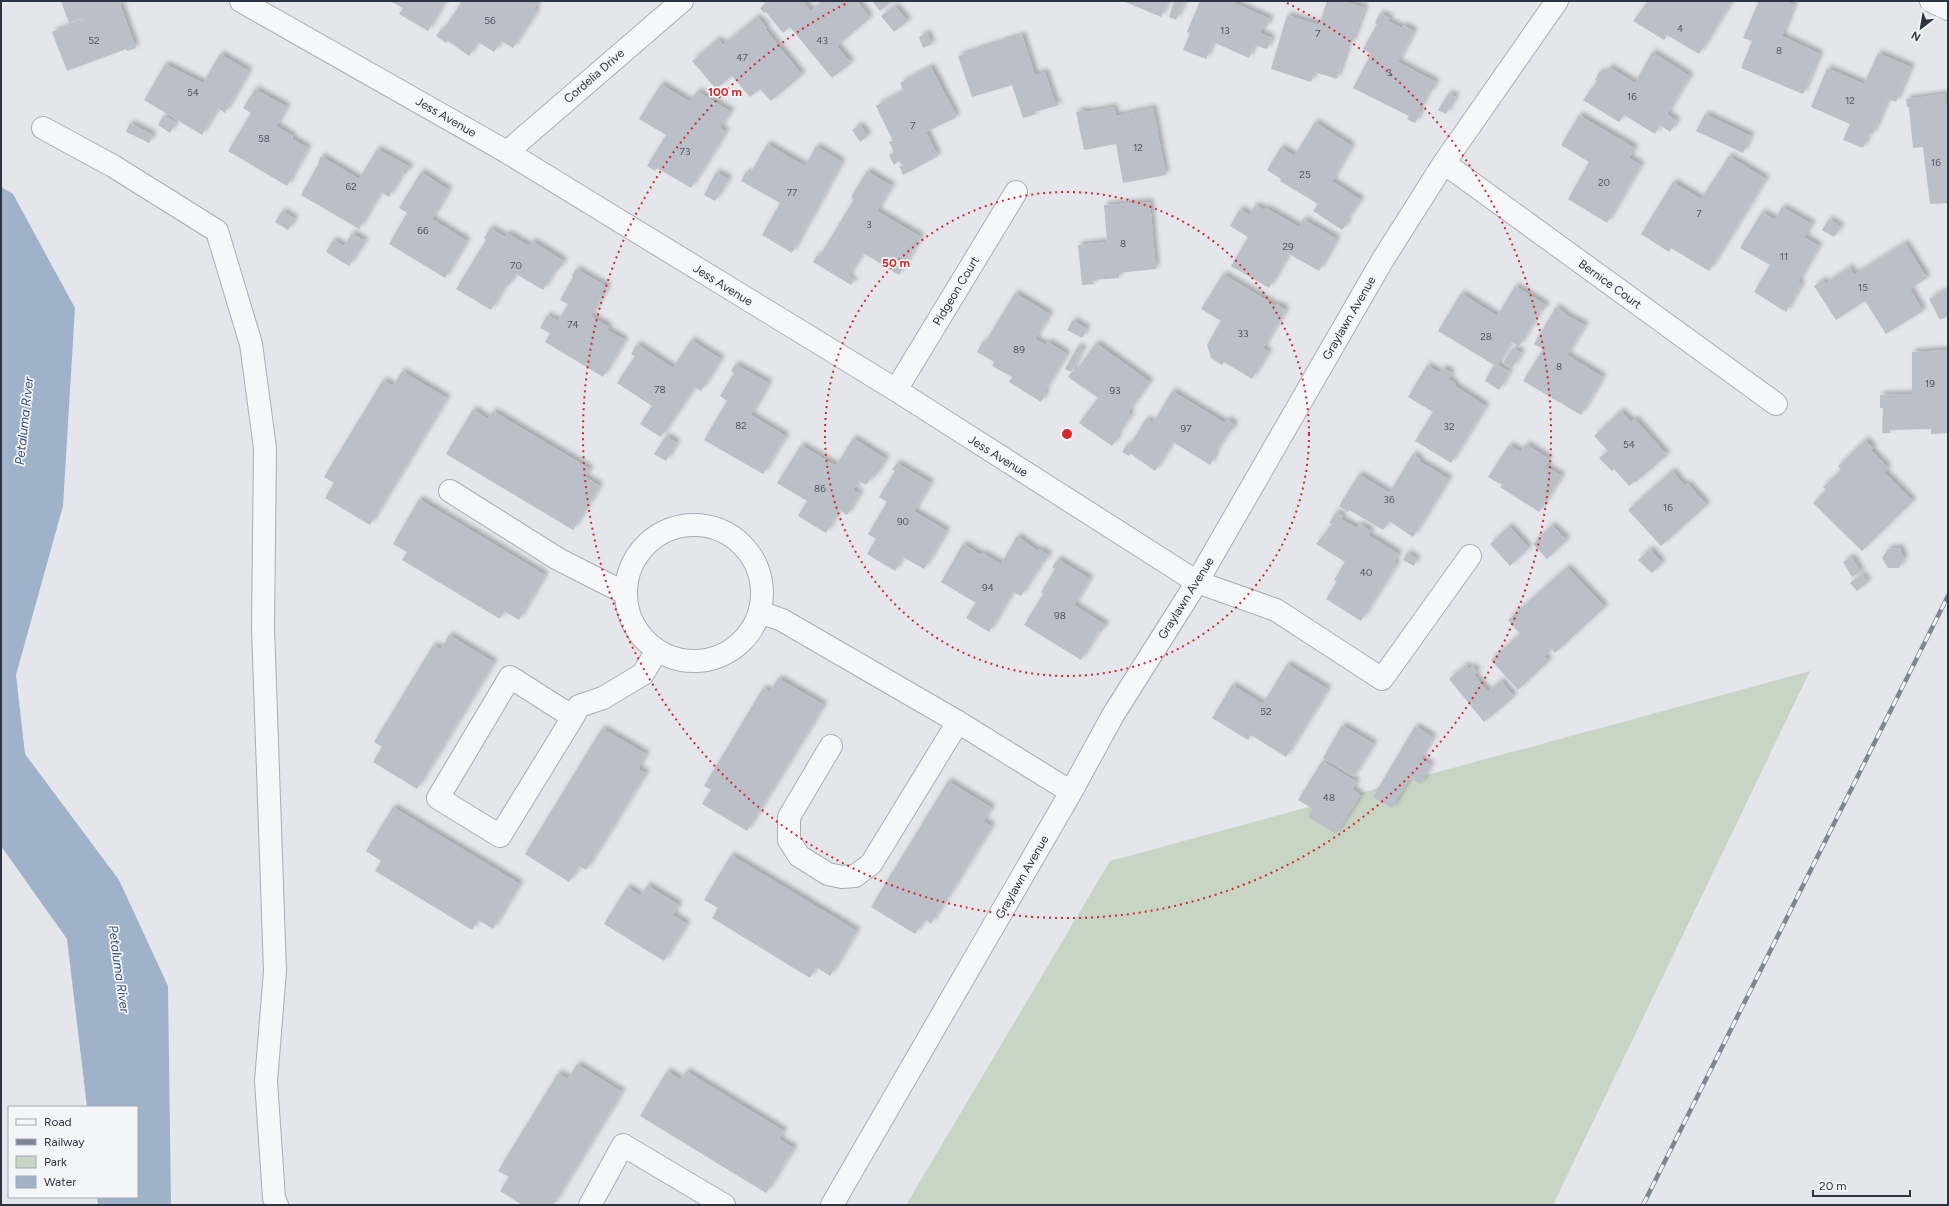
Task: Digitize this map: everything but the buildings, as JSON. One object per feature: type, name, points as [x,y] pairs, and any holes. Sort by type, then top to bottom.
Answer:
[{"type":"street","name":"Jess Avenue","points":[[241,1],[507,152],[896,390],[1197,582],[1276,610],[1382,679],[1470,556]]},
{"type":"street","name":"Cordelia Drive","points":[[507,152],[682,1]]},
{"type":"street","name":"Graylawn Avenue","points":[[832,1205],[1071,792],[1113,715],[1197,582],[1382,261],[1444,163],[1557,1]]},
{"type":"street","points":[[1931,1],[1948,9]]},
{"type":"street","points":[[43,128],[113,166],[217,231],[251,344],[265,448],[263,628],[275,971],[266,1081],[274,1198],[277,1205]]},
{"type":"street","name":"Bernice Court","points":[[1444,163],[1776,404]]},
{"type":"street","name":"Pidgeon Court","points":[[896,390],[1016,192]]},
{"type":"street","points":[[450,491],[558,559],[625,593]]},
{"type":"street","points":[[687,524],[711,526],[729,533],[743,544],[754,559],[761,576],[763,594],[760,612],[752,629],[741,643],[726,653],[709,660],[691,661],[673,658],[657,650],[643,639],[633,626],[627,610],[625,593],[627,576],[633,561],[644,545],[658,534],[675,526],[687,524]]},
{"type":"street","points":[[760,612],[782,620],[958,722],[1071,792]]},
{"type":"street","points":[[572,717],[510,677],[438,798],[500,836],[579,706],[603,698],[642,674],[657,650]]},
{"type":"street","points":[[831,746],[789,817],[789,840],[799,856],[828,874],[842,877],[854,876],[871,864],[958,722]]},
{"type":"street","points":[[590,1205],[623,1145],[724,1205]]},
{"type":"green space","points":[[1810,671],[1553,1205],[906,1205],[1110,861]]},
{"type":"water","name":"Petaluma River","points":[[1,187],[13,194],[75,308],[63,506],[16,675],[25,754],[119,880],[168,986],[171,1205],[98,1205],[97,1198],[138,1198],[138,1106],[87,1106],[67,939],[1,846]]},
{"type":"railway","points":[[1643,1205],[1948,596]]}]
